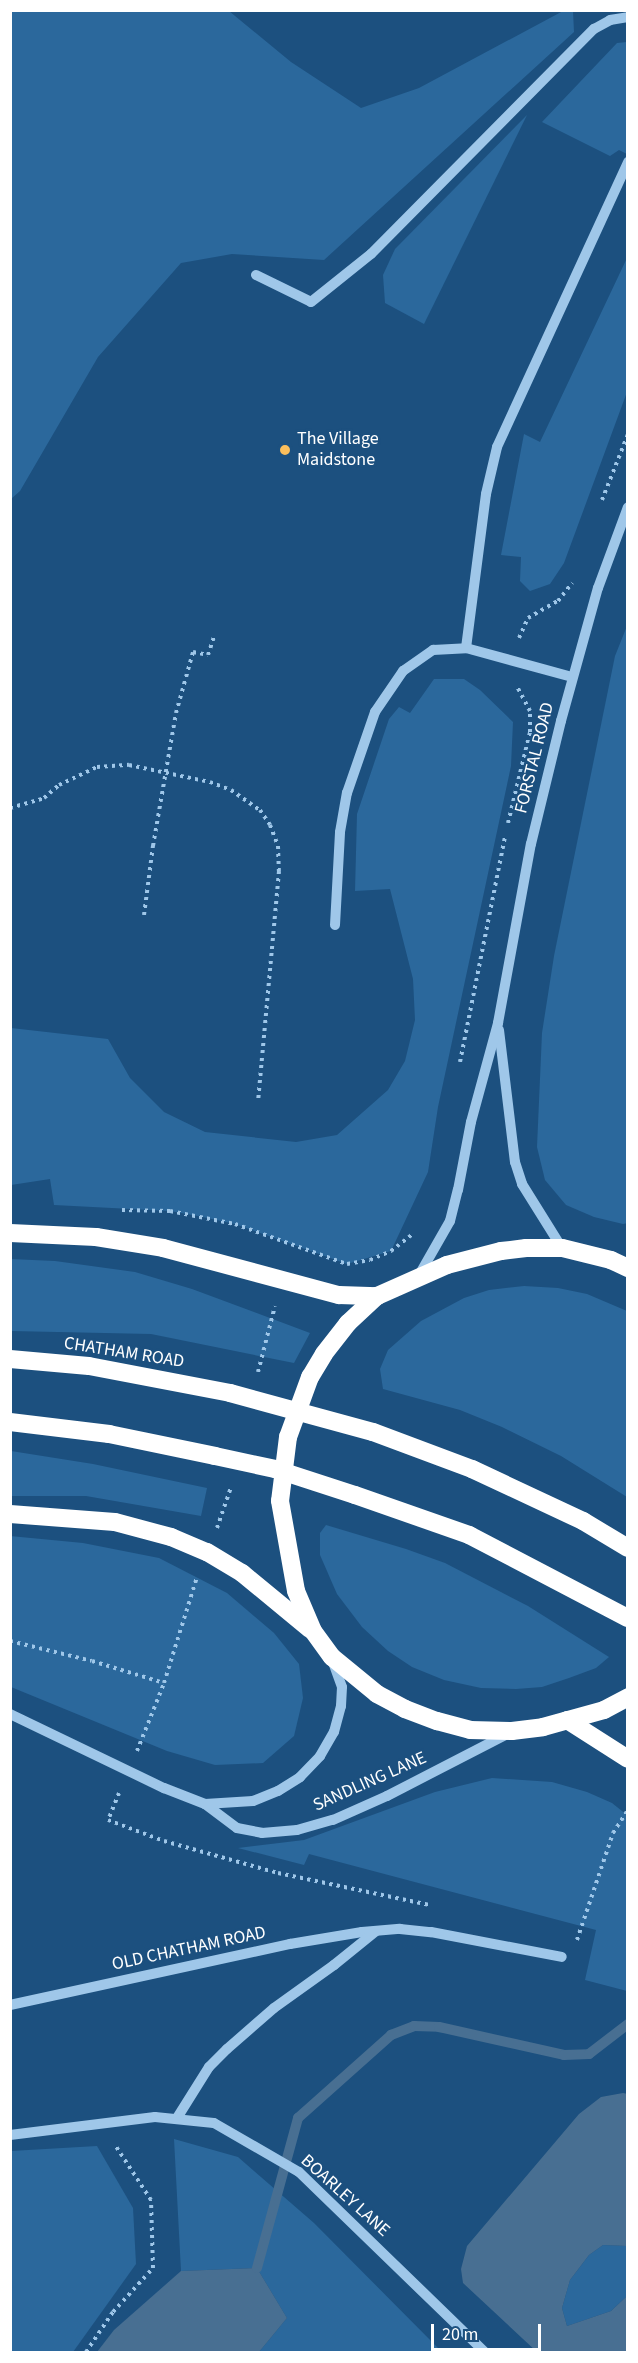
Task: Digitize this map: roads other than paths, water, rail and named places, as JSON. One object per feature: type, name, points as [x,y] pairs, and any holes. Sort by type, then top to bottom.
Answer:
[{"type":"highway","points":[[10,1233],[96,1236],[163,1248],[339,1295],[377,1296]]},
{"type":"highway","points":[[622,1263],[561,1248],[501,1251],[447,1265],[377,1296],[348,1323],[310,1377],[288,1437],[280,1501],[296,1590],[313,1631],[332,1657],[377,1694],[405,1709],[470,1730],[512,1731],[543,1727],[604,1710],[627,1697]]},
{"type":"highway","name":"CHATHAM ROAD","points":[[10,1359],[88,1366],[230,1393],[374,1432],[472,1469],[583,1521],[627,1548]]},
{"type":"highway","points":[[10,1422],[110,1434],[275,1468],[469,1535],[627,1618]]},
{"type":"highway","points":[[10,1514],[115,1522],[171,1537],[207,1552],[242,1573],[313,1631]]},
{"type":"highway","points":[[567,1720],[627,1759]]},
{"type":"street","points":[[256,275],[311,302],[371,254],[594,29],[610,20],[627,17]]},
{"type":"street","points":[[466,648],[486,494],[497,447],[627,162]]},
{"type":"street","name":"FORSTAL ROAD","points":[[418,1278],[450,1221],[471,1122],[498,1023],[531,844],[572,677],[598,588],[627,507]]},
{"type":"street","points":[[335,925],[340,832],[347,794],[375,712],[403,671],[433,650],[466,648],[572,677]]},
{"type":"street","name":"FORSTAL ROAD","points":[[498,1023],[515,1162],[522,1184],[561,1248]]},
{"type":"street","name":"SANDLING LANE","points":[[205,1804],[253,1801],[278,1791],[300,1777],[320,1756],[334,1732],[341,1706],[342,1687],[332,1657]]},
{"type":"street","name":"SANDLING LANE","points":[[10,1714],[164,1788],[205,1804],[237,1828],[262,1833],[297,1830],[333,1820],[387,1796],[512,1731]]},
{"type":"street","name":"OLD CHATHAM ROAD","points":[[10,2005],[290,1944],[376,1931],[400,1929],[440,1933],[562,1957]]},
{"type":"street","points":[[177,2118],[209,2067],[227,2049],[273,2008],[334,1965],[376,1931]]},
{"type":"street","name":"BOARLEY LANE","points":[[10,2135],[155,2117],[214,2123],[299,2172],[485,2352]]},
{"type":"waterway","points":[[257,2268],[298,2118],[391,2035],[414,2026],[439,2027],[564,2055],[589,2054],[628,2024]]},
{"type":"place","name":"The Village Maidstone","points":[[285,450]]}]
